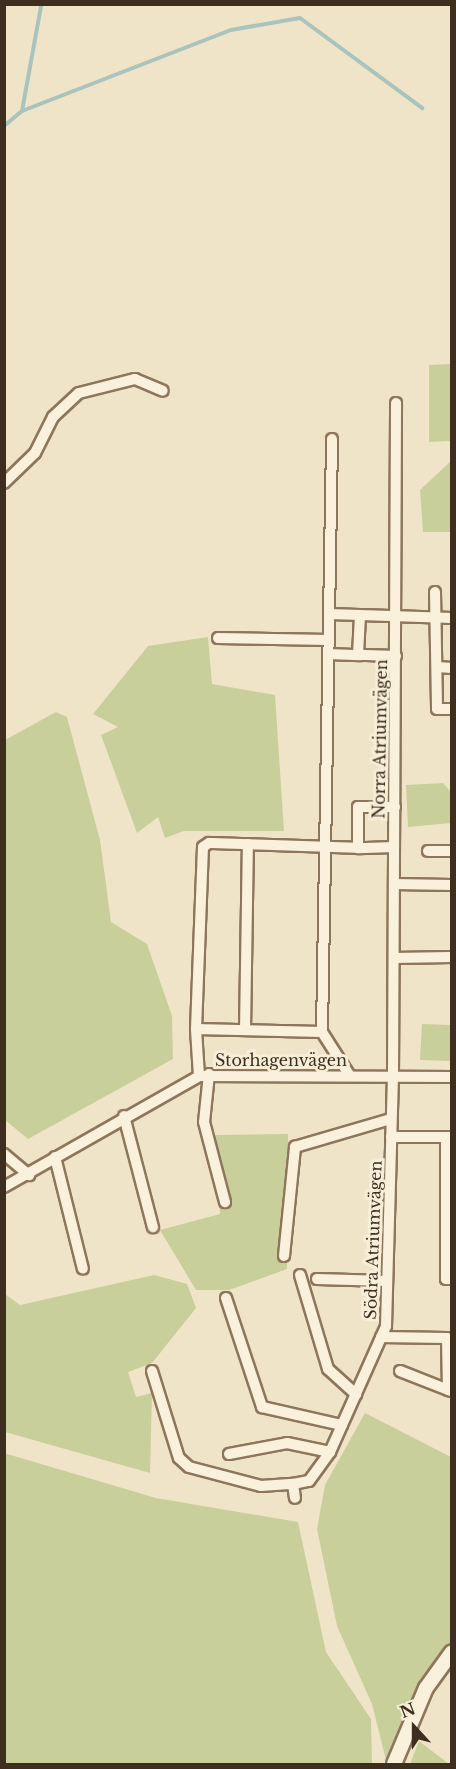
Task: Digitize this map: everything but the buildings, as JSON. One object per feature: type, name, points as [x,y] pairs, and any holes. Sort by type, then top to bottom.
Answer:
[{"type":"street","points":[[4,483],[35,453],[53,417],[80,393],[135,379],[163,391]]},
{"type":"street","name":"Norra Atriumvägen","points":[[393,1075],[396,403]]},
{"type":"street","points":[[332,439],[322,1032],[350,1076]]},
{"type":"street","points":[[435,592],[438,620],[437,709],[452,709]]},
{"type":"street","points":[[329,614],[396,615],[438,620],[452,618]]},
{"type":"street","points":[[360,615],[361,655]]},
{"type":"street","points":[[218,638],[328,640]]},
{"type":"street","points":[[328,654],[396,656]]},
{"type":"street","points":[[437,668],[452,668]]},
{"type":"street","points":[[357,848],[358,807],[395,807]]},
{"type":"street","points":[[225,1202],[204,1122],[204,1075],[196,1029],[200,856],[209,843],[394,847]]},
{"type":"street","points":[[245,1030],[248,844]]},
{"type":"street","points":[[428,851],[452,851]]},
{"type":"street","points":[[394,884],[452,885]]},
{"type":"street","points":[[394,958],[452,957]]},
{"type":"street","points":[[196,1029],[322,1032]]},
{"type":"street","name":"Storhagenvägen","points":[[4,1187],[28,1175],[124,1116],[204,1075],[452,1077]]},
{"type":"street","name":"Södra Atriumvägen","points":[[153,1371],[179,1458],[189,1467],[261,1486],[309,1481],[330,1452],[381,1337],[387,1281],[393,1075]]},
{"type":"street","points":[[124,1116],[153,1227]]},
{"type":"street","points":[[284,1256],[295,1147],[391,1119]]},
{"type":"street","points":[[391,1137],[449,1137],[446,1279],[452,1279]]},
{"type":"street","points":[[4,1154],[28,1175]]},
{"type":"street","points":[[55,1157],[83,1269]]},
{"type":"street","points":[[300,1275],[328,1369],[356,1394]]},
{"type":"street","points":[[317,1279],[387,1281]]},
{"type":"street","points":[[226,1298],[262,1407],[342,1425]]},
{"type":"street","points":[[381,1337],[449,1336],[450,1391],[400,1371]]},
{"type":"street","points":[[229,1454],[287,1443],[330,1452]]},
{"type":"street","points":[[293,1484],[296,1498]]},
{"type":"street","points":[[393,1764],[426,1688],[452,1652]]},
{"type":"green space","points":[[451,364],[451,441],[429,442],[429,365]]},
{"type":"green space","points":[[451,461],[451,532],[423,532],[420,490]]},
{"type":"green space","points":[[208,637],[212,684],[275,695],[284,831],[184,831],[165,838],[158,817],[137,833],[101,735],[118,727],[93,714],[148,646]]},
{"type":"green space","points":[[56,712],[67,717],[100,840],[111,922],[147,944],[172,1016],[173,1059],[28,1139],[5,1120],[5,740]]},
{"type":"green space","points":[[443,783],[451,792],[451,823],[408,827],[406,785]]},
{"type":"green space","points":[[422,1024],[451,1025],[451,1061],[420,1060]]},
{"type":"green space","points":[[288,1134],[287,1269],[229,1290],[196,1290],[160,1230],[220,1214],[214,1135]]},
{"type":"green space","points":[[154,1275],[187,1284],[196,1308],[152,1363],[128,1372],[136,1397],[152,1393],[150,1473],[5,1432],[5,1294],[20,1305]]},
{"type":"green space","points":[[365,1413],[451,1457],[451,1644],[423,1681],[399,1729],[392,1764],[387,1764],[372,1704],[337,1626],[317,1529],[325,1485]]},
{"type":"green space","points":[[4,1453],[156,1498],[298,1522],[326,1652],[371,1719],[372,1764],[5,1764]]},
{"type":"green space","points":[[419,1741],[449,1764],[410,1764]]},
{"type":"waterway","points":[[22,111],[41,6]]},
{"type":"waterway","points":[[4,126],[22,111],[231,30],[300,18],[422,108]]}]
